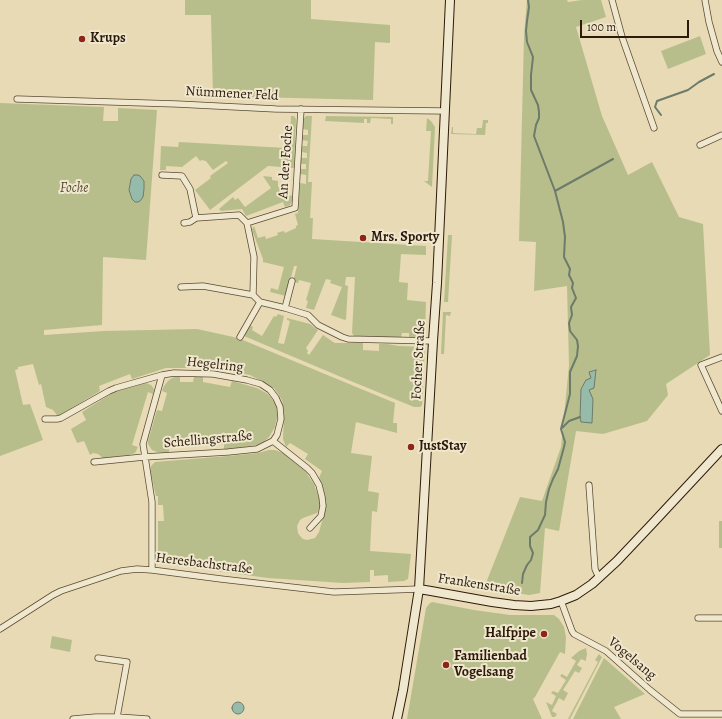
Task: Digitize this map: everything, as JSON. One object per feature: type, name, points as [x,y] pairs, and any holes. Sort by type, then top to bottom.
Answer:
[{"type":"main road","name":"Focher Straße","points":[[398,719],[419,589],[437,283],[450,0]]},
{"type":"main road","name":"Frankenstraße","points":[[419,589],[492,602],[530,606],[551,604],[576,595],[599,578],[722,449]]},
{"type":"street","points":[[612,0],[624,43],[654,128]]},
{"type":"street","points":[[704,0],[709,22],[722,62]]},
{"type":"street","name":"Nümmener Feld","points":[[17,99],[301,109],[446,111]]},
{"type":"street","name":"An der Foche","points":[[247,223],[294,208],[301,109]]},
{"type":"street","points":[[700,145],[722,135]]},
{"type":"street","points":[[162,175],[182,176],[190,189],[196,218]]},
{"type":"street","points":[[184,223],[190,222],[196,218],[239,215],[247,223],[254,257],[253,295]]},
{"type":"street","points":[[285,308],[292,281]]},
{"type":"street","points":[[180,287],[203,286],[253,295],[260,302],[308,315],[318,325],[348,339],[433,341]]},
{"type":"street","points":[[240,337],[260,302]]},
{"type":"street","points":[[722,357],[701,365],[722,411]]},
{"type":"street","name":"Hegelring","points":[[45,419],[60,418],[108,391],[162,375],[174,373],[213,374],[247,380],[260,384],[270,390],[276,398],[281,413],[281,420],[277,435],[273,441]]},
{"type":"street","points":[[152,570],[152,502],[143,444],[162,375]]},
{"type":"street","points":[[273,441],[308,468],[316,479],[320,488],[323,502],[321,516],[310,528]]},
{"type":"street","name":"Schellingstraße","points":[[94,462],[257,449],[273,441]]},
{"type":"street","points":[[589,485],[595,569],[599,578]]},
{"type":"street","name":"Heresbachstraße","points":[[0,628],[61,591],[126,570],[152,570],[334,592],[419,589]]},
{"type":"street","name":"Vogelsang","points":[[561,601],[574,634],[606,651],[650,690],[686,719]]},
{"type":"street","points":[[698,618],[722,618]]},
{"type":"street","points":[[98,658],[127,662],[117,717]]},
{"type":"street","points":[[680,714],[722,714]]},
{"type":"street","points":[[73,719],[117,717],[147,719]]},
{"type":"green space","points":[[185,0],[311,0],[311,19],[390,25],[390,43],[375,42],[373,100],[213,96],[211,15],[185,15]]},
{"type":"green space","points":[[527,0],[567,0],[568,2],[601,0],[606,17],[576,27],[602,116],[628,175],[652,162],[679,217],[703,224],[710,355],[666,384],[668,395],[647,421],[603,434],[576,431],[559,531],[545,528],[540,593],[529,595],[484,588],[520,497],[542,501],[561,447],[569,365],[567,286],[534,291],[536,242],[519,241],[524,36]]},
{"type":"green space","points":[[700,36],[706,54],[668,69],[661,51]]},
{"type":"green space","name":"Foche","points":[[0,103],[104,107],[103,121],[118,121],[118,108],[157,110],[146,260],[103,257],[102,325],[44,330],[44,335],[104,331],[197,329],[238,338],[395,403],[393,423],[397,423],[397,433],[356,422],[351,453],[372,456],[368,491],[379,493],[377,512],[372,511],[370,551],[411,554],[408,579],[404,581],[388,582],[388,575],[374,576],[374,570],[370,570],[370,582],[343,583],[268,578],[164,564],[158,561],[158,521],[164,521],[163,505],[158,505],[158,496],[156,496],[150,471],[151,466],[155,462],[258,453],[269,450],[275,450],[283,453],[305,471],[314,484],[319,498],[320,506],[317,513],[300,520],[297,526],[298,533],[303,539],[307,540],[315,538],[319,532],[326,507],[325,495],[319,478],[322,471],[305,459],[308,454],[290,443],[286,447],[283,439],[284,413],[282,400],[274,388],[250,375],[214,368],[166,368],[132,379],[130,374],[99,386],[100,391],[60,415],[57,415],[53,410],[46,407],[41,384],[39,385],[33,364],[18,367],[18,369],[15,370],[23,405],[30,404],[43,440],[0,456]]},
{"type":"green space","points":[[291,116],[294,116],[296,119],[294,168],[268,166],[210,210],[195,190],[211,178],[210,176],[228,163],[226,161],[213,170],[206,161],[200,161],[196,156],[182,167],[166,166],[166,170],[160,170],[161,146],[178,147],[179,142],[286,148],[287,136],[290,136]]},
{"type":"green space","points":[[306,116],[312,116],[308,182],[312,182],[310,218],[313,218],[312,239],[426,246],[426,255],[401,254],[399,282],[408,283],[407,300],[426,302],[425,336],[422,339],[409,339],[409,333],[402,333],[401,338],[354,336],[352,333],[355,277],[346,277],[345,285],[348,286],[345,320],[331,315],[342,287],[330,283],[331,280],[326,279],[314,310],[306,308],[308,301],[306,300],[311,283],[299,280],[298,283],[293,282],[297,266],[294,266],[286,296],[270,292],[271,288],[278,290],[284,267],[263,262],[252,230],[254,226],[258,238],[265,236],[266,239],[278,235],[277,233],[280,232],[284,231],[285,233],[296,228],[298,225],[295,214],[298,213],[300,183],[306,184],[306,175],[300,174],[301,169],[306,169],[306,164],[301,164],[301,158],[307,158],[307,153],[302,152],[302,146],[307,146],[308,141],[302,140],[302,135],[308,135],[308,130],[303,129],[303,119]]},
{"type":"green space","points":[[326,116],[393,117],[393,124],[391,124],[391,119],[371,118],[370,123],[367,123],[367,119],[364,119],[364,123],[325,121]]},
{"type":"green space","points":[[427,118],[435,127],[432,187],[424,181],[428,181],[431,131],[426,131]]},
{"type":"green space","points":[[483,120],[488,120],[488,123],[486,123],[485,135],[451,134],[453,127],[453,133],[476,134],[477,128],[482,128]]},
{"type":"green space","points":[[263,176],[272,177],[272,180],[278,181],[278,187],[288,188],[287,195],[293,196],[290,205],[285,207],[283,202],[246,216],[242,209],[221,211],[219,209],[233,197],[235,200],[238,198],[245,207],[271,188]]},
{"type":"green space","points":[[448,235],[452,235],[448,302],[444,302]]},
{"type":"green space","points":[[443,312],[451,312],[450,316],[446,315],[444,354],[441,354]]},
{"type":"green space","points":[[278,314],[284,316],[278,343],[284,344],[290,321],[287,320],[287,318],[310,324],[318,330],[306,348],[309,355],[323,335],[335,343],[363,343],[363,350],[379,351],[379,344],[425,347],[422,405],[420,407],[414,407],[244,336],[250,325],[253,327],[252,330],[262,336],[274,316],[276,317]]},
{"type":"green space","points":[[203,376],[203,382],[230,387],[232,381],[257,388],[268,394],[276,406],[278,413],[275,427],[269,437],[264,442],[257,445],[224,450],[224,444],[169,447],[169,453],[152,450],[148,444],[148,441],[157,410],[162,411],[167,393],[162,391],[164,386],[168,381],[175,377],[180,377],[180,382],[193,382],[194,377]]},
{"type":"green space","points":[[146,383],[151,385],[154,389],[153,394],[148,392],[132,445],[138,447],[135,453],[103,458],[98,454],[93,453],[90,455],[84,441],[77,443],[71,429],[86,420],[82,412],[114,392]]},
{"type":"green space","points":[[719,521],[722,521],[722,548],[719,548]]},
{"type":"green space","points":[[432,602],[510,615],[554,615],[559,619],[564,627],[566,637],[565,654],[560,652],[533,699],[542,719],[407,719],[426,608]]},
{"type":"green space","points":[[52,636],[72,640],[70,652],[50,648]]},
{"type":"green space","points":[[586,648],[586,661],[581,659],[577,665],[582,668],[579,673],[575,671],[563,690],[568,693],[564,701],[559,698],[552,711],[557,714],[555,717],[552,717],[546,702],[552,705],[556,696],[551,693],[553,691],[558,693],[566,680],[560,676],[562,674],[567,677],[576,661],[571,658],[579,651]]},
{"type":"green space","points":[[599,654],[602,657],[570,719],[568,719],[598,662],[595,660]]},
{"type":"green space","points":[[604,658],[645,694],[614,707],[621,719],[573,719]]},
{"type":"shaded area","points":[[134,175],[140,176],[144,181],[143,197],[138,202],[135,202],[132,199],[129,190],[131,179]]},
{"type":"shaded area","points":[[596,370],[594,388],[589,390],[593,399],[592,423],[581,422],[581,389],[586,380],[591,378],[589,372]]},
{"type":"shaded area","points":[[236,702],[240,702],[244,708],[240,714],[236,714],[232,710],[232,706]]},
{"type":"waterway","points":[[522,583],[523,574],[531,560],[533,553],[530,546],[530,537],[538,530],[545,515],[549,489],[558,469],[564,447],[565,442],[561,429],[570,394],[570,372],[577,356],[578,346],[577,340],[570,331],[569,323],[572,315],[571,307],[576,298],[572,288],[573,283],[569,275],[570,269],[564,257],[565,237],[563,222],[555,191],[534,136],[539,118],[539,112],[538,105],[531,90],[533,57],[527,42],[526,31],[529,7],[528,0]]},
{"type":"waterway","points":[[661,115],[655,107],[657,101],[688,90],[714,74]]},
{"type":"waterway","points":[[555,191],[613,159]]},
{"type":"waterway","points":[[562,428],[569,421],[580,417]]},
{"type":"place","name":"Krups","points":[[82,39]]},
{"type":"place","name":"Mrs. Sporty","points":[[363,238]]},
{"type":"place","name":"JustStay","points":[[411,447]]},
{"type":"place","name":"Halfpipe","points":[[544,634]]},
{"type":"place","name":"Familienbad Vogelsang","points":[[446,665]]}]
